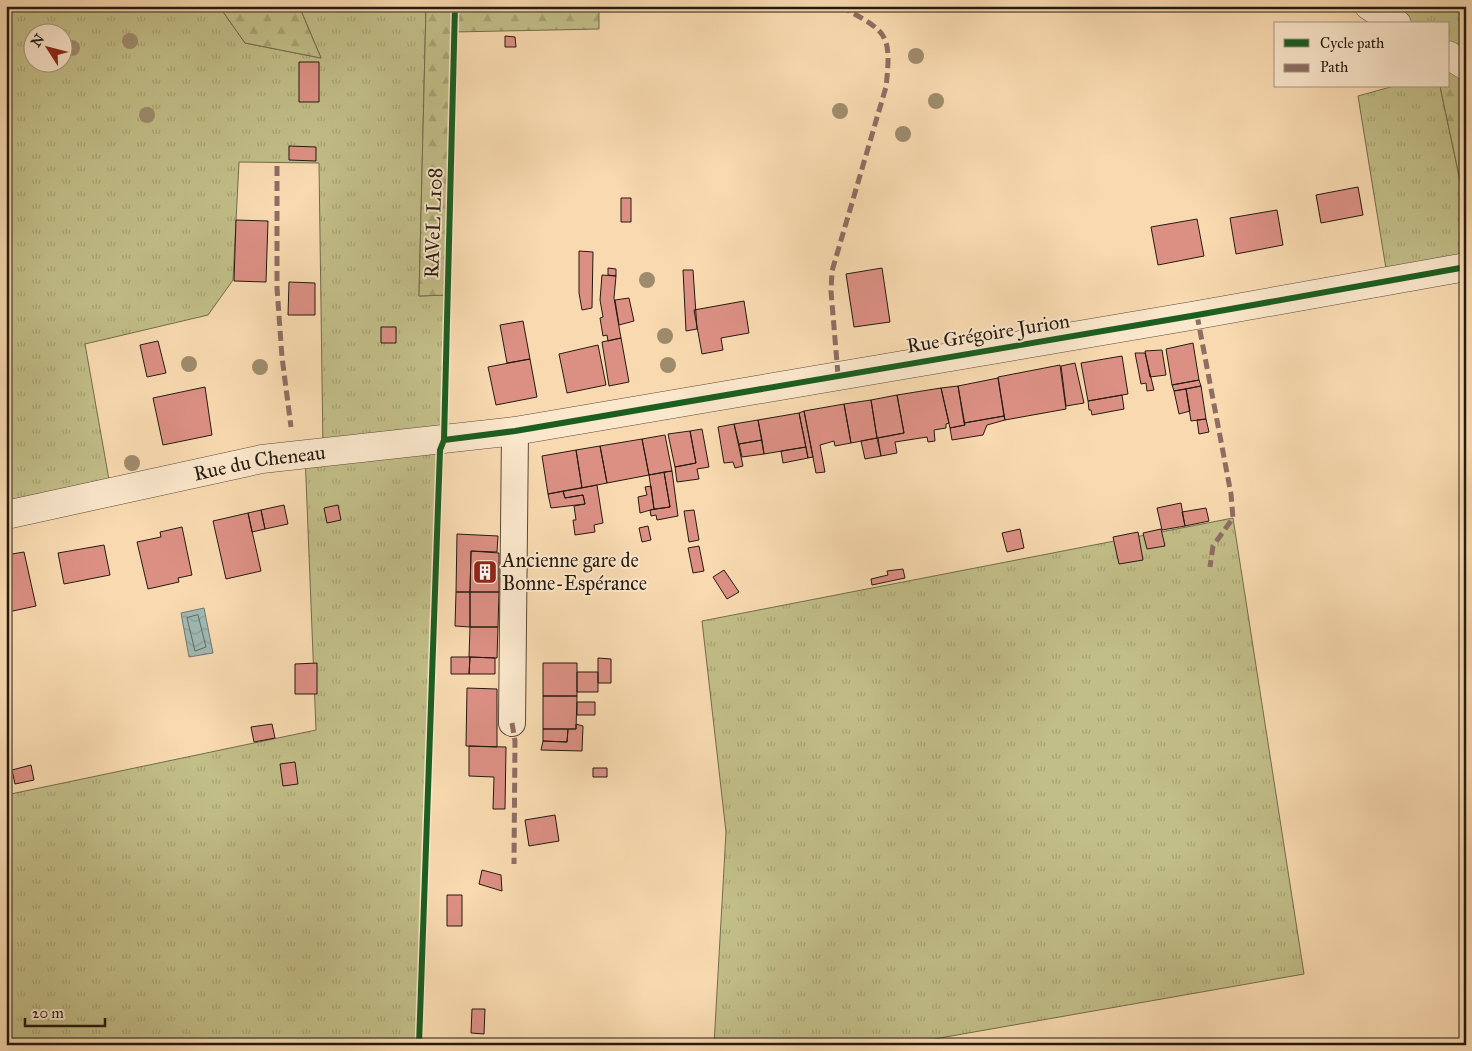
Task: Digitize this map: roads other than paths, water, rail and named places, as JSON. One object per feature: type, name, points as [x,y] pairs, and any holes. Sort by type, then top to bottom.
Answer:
[{"type":"street","points":[[1369,6],[1394,22]]},
{"type":"street","points":[[1450,56],[1466,66]]},
{"type":"street","name":"Rue Grégoire Jurion","points":[[516,431],[1197,315],[1466,267]]},
{"type":"street","points":[[512,723],[516,431]]},
{"type":"street","name":"Rue du Cheneau","points":[[6,515],[262,459],[516,431]]},
{"type":"water","points":[[204,608],[213,653],[189,657],[181,613]]},
{"type":"place","name":"Ancienne gare de Bonne-Espérance","points":[[485,572]]}]
